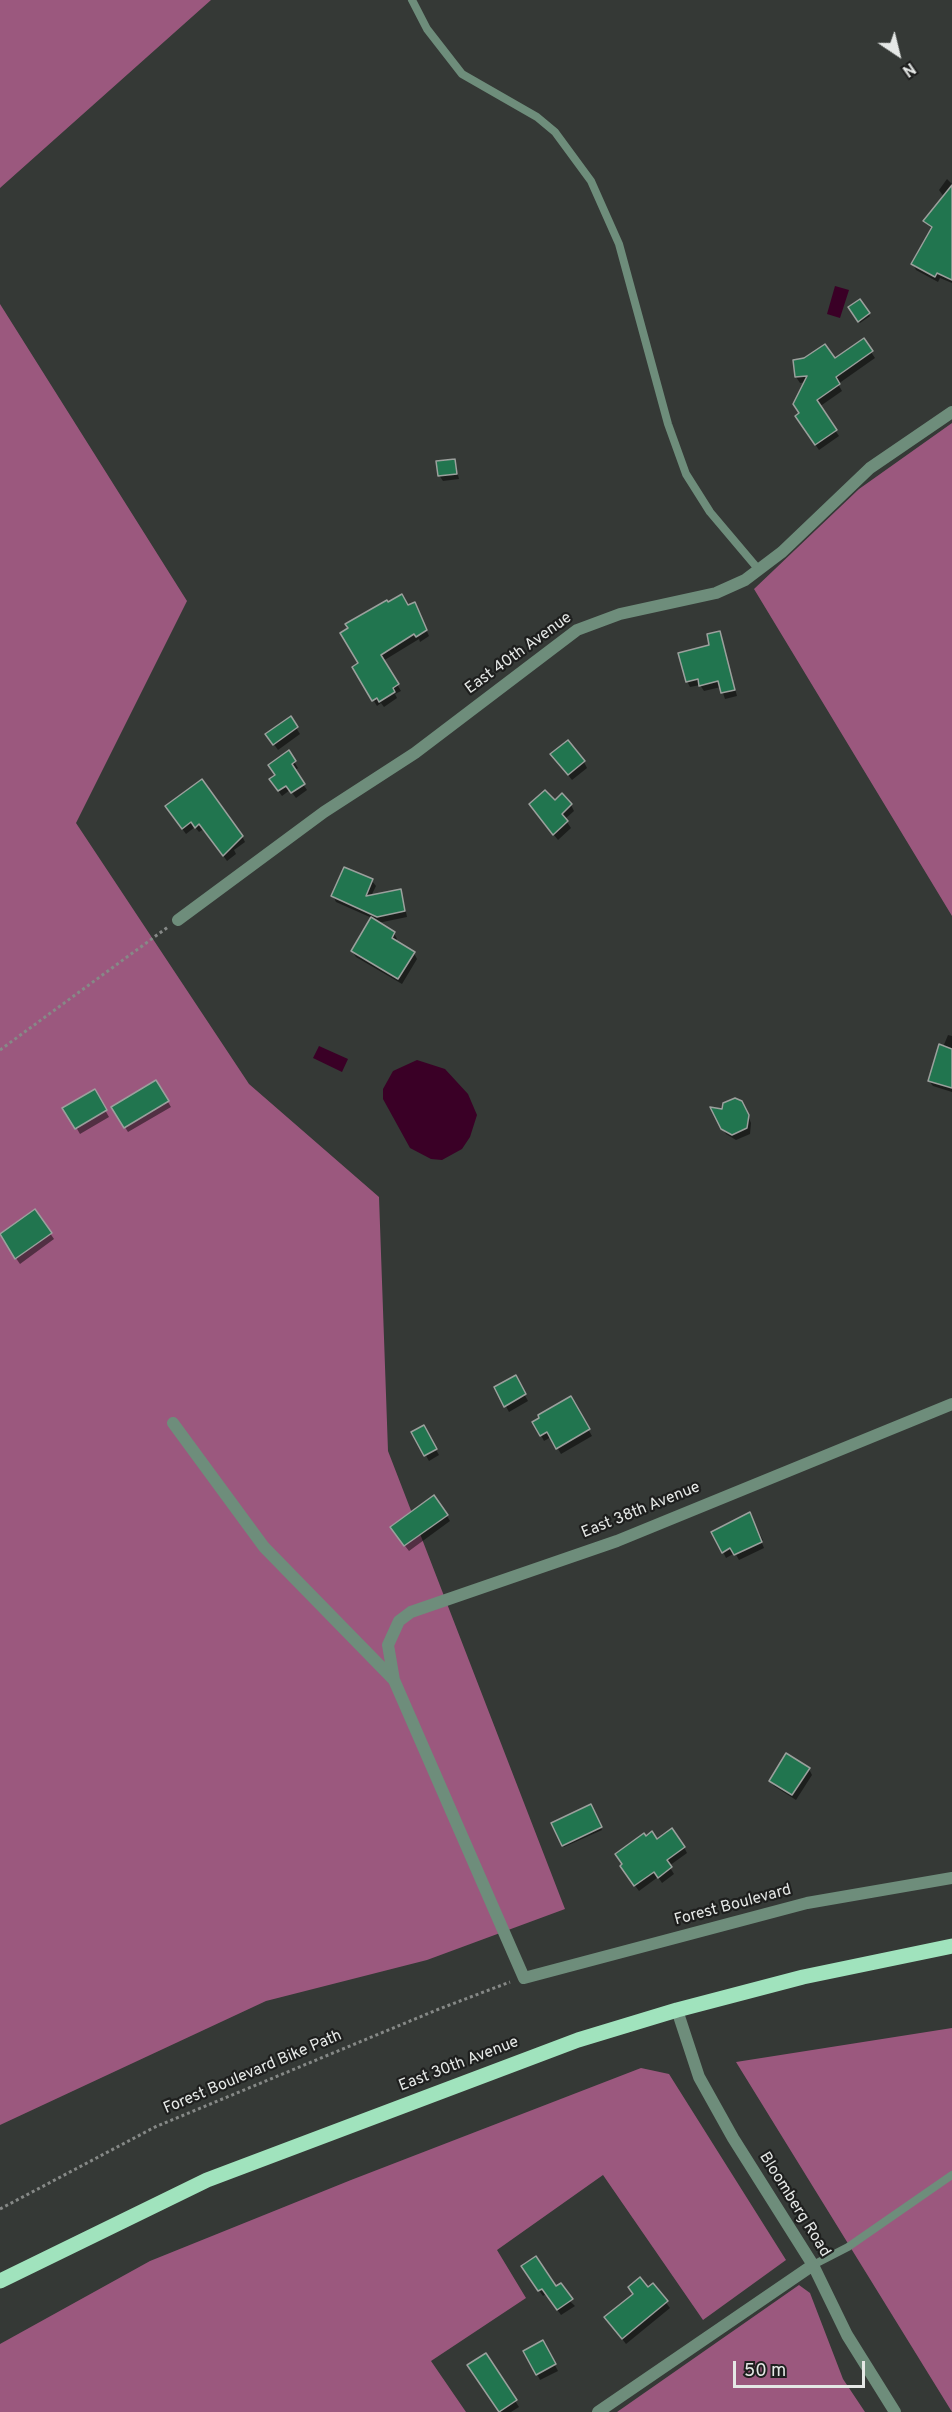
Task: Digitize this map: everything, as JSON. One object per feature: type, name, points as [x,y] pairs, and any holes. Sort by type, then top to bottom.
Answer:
[{"type":"main road","name":"East 30th Avenue","points":[[0,2281],[207,2180],[578,2040],[678,2010],[803,1977],[952,1946]]},
{"type":"street","name":"East 40th Avenue","points":[[178,920],[324,812],[415,753],[577,630],[620,614],[716,592],[734,585],[759,570],[798,537],[870,468],[952,412]]},
{"type":"street","name":"East 38th Avenue","points":[[524,1978],[394,1680],[388,1645],[399,1621],[411,1611],[617,1541],[952,1404]]},
{"type":"street","name":"East 38th Avenue","points":[[173,1423],[264,1548],[394,1680]]},
{"type":"street","name":"Forest Boulevard","points":[[524,1978],[807,1903],[952,1878]]},
{"type":"street","name":"Bloomberg Road","points":[[678,2010],[699,2077],[733,2138],[813,2265],[847,2335],[895,2412]]},
{"type":"street","points":[[598,2412],[813,2265]]},
{"type":"lane","points":[[412,0],[427,29],[462,74],[537,117],[555,132],[591,182],[619,244],[668,424],[686,474],[710,512],[759,570]]},
{"type":"lane","points":[[813,2265],[848,2247],[952,2175]]},
{"type":"path","points":[[0,1050],[178,920]]},
{"type":"path","name":"Forest Boulevard Bike Path","points":[[0,2210],[155,2127],[439,2008],[524,1978]]},
{"type":"shaded area","points":[[0,0],[211,0],[0,188]]},
{"type":"shaded area","points":[[835,286],[849,290],[840,318],[827,314]]},
{"type":"shaded area","points":[[0,304],[187,601],[76,823],[249,1084],[379,1197],[388,1451],[565,1909],[427,1960],[266,2001],[0,2125]]},
{"type":"shaded area","points":[[952,423],[952,916],[754,589],[859,489]]},
{"type":"shaded area","points":[[319,1046],[348,1059],[342,1072],[313,1058]]},
{"type":"shaded area","points":[[417,1060],[445,1069],[468,1094],[477,1115],[470,1137],[462,1149],[442,1160],[431,1159],[410,1148],[383,1099],[383,1089],[393,1071]]},
{"type":"shaded area","points":[[952,2028],[952,2412],[736,2062]]},
{"type":"shaded area","points":[[641,2068],[669,2074],[786,2260],[703,2320],[603,2175],[497,2250],[526,2298],[431,2361],[466,2412],[0,2412],[0,2344],[150,2261],[351,2180]]},
{"type":"shaded area","points":[[799,2285],[810,2293],[843,2379],[865,2412],[617,2412]]},
{"type":"building","points":[[952,185],[952,280],[937,273],[935,277],[911,264],[932,227],[923,221]]},
{"type":"building","points":[[860,299],[870,313],[858,322],[848,307]]},
{"type":"building","points":[[864,338],[873,351],[836,377],[840,384],[817,400],[837,430],[815,445],[795,416],[799,413],[793,404],[807,376],[795,377],[793,360],[804,358],[825,344],[835,358]]},
{"type":"building","points":[[455,459],[457,474],[438,476],[436,461]]},
{"type":"building","points":[[402,594],[408,605],[415,602],[427,630],[416,637],[414,634],[381,655],[399,684],[393,688],[395,692],[379,702],[377,698],[372,701],[352,667],[358,663],[340,633],[348,628],[345,624]]},
{"type":"building","points":[[720,631],[735,690],[721,693],[718,681],[699,686],[698,679],[686,682],[678,653],[709,645],[707,634]]},
{"type":"building","points":[[291,716],[298,727],[273,745],[265,734]]},
{"type":"building","points":[[568,740],[585,761],[568,775],[550,754]]},
{"type":"building","points":[[289,750],[296,761],[292,764],[305,784],[291,793],[286,786],[278,791],[269,779],[275,775],[268,765]]},
{"type":"building","points":[[202,779],[243,836],[223,856],[199,824],[195,828],[191,822],[182,829],[165,806]]},
{"type":"building","points":[[545,790],[555,800],[562,793],[572,804],[562,814],[568,821],[553,835],[529,804]]},
{"type":"building","points":[[344,867],[373,879],[366,896],[401,889],[405,911],[377,917],[331,896]]},
{"type":"building","points":[[371,917],[395,932],[392,938],[415,952],[398,979],[351,951]]},
{"type":"building","points":[[939,1044],[952,1049],[952,1088],[928,1081]]},
{"type":"building","points":[[156,1080],[169,1101],[124,1128],[111,1107]]},
{"type":"building","points":[[95,1089],[107,1110],[75,1129],[62,1108]]},
{"type":"building","points":[[735,1098],[742,1101],[749,1115],[747,1128],[732,1135],[721,1129],[710,1107],[722,1109],[723,1103]]},
{"type":"building","points":[[35,1209],[52,1233],[15,1259],[0,1234]]},
{"type":"building","points":[[516,1375],[526,1394],[504,1407],[494,1387]]},
{"type":"building","points":[[571,1396],[590,1429],[556,1449],[547,1432],[540,1436],[532,1422],[539,1418],[538,1415]]},
{"type":"building","points":[[424,1425],[437,1449],[424,1456],[411,1432]]},
{"type":"building","points":[[434,1495],[448,1515],[404,1546],[390,1527]]},
{"type":"building","points":[[750,1512],[762,1542],[734,1555],[730,1548],[722,1553],[711,1532]]},
{"type":"building","points":[[786,1753],[810,1768],[792,1795],[769,1781]]},
{"type":"building","points":[[591,1804],[602,1827],[562,1846],[551,1823]]},
{"type":"building","points":[[672,1828],[685,1847],[667,1860],[672,1867],[658,1878],[654,1872],[634,1886],[620,1866],[622,1864],[615,1854],[644,1833],[646,1836],[652,1831],[657,1839]]},
{"type":"building","points":[[536,2256],[556,2286],[561,2283],[573,2299],[557,2310],[542,2289],[538,2291],[521,2266]]},
{"type":"building","points":[[640,2277],[648,2287],[653,2283],[668,2301],[622,2339],[604,2317],[633,2294],[628,2287]]},
{"type":"building","points":[[543,2340],[556,2364],[536,2375],[523,2351]]},
{"type":"building","points":[[486,2353],[517,2400],[499,2412],[467,2365]]}]
